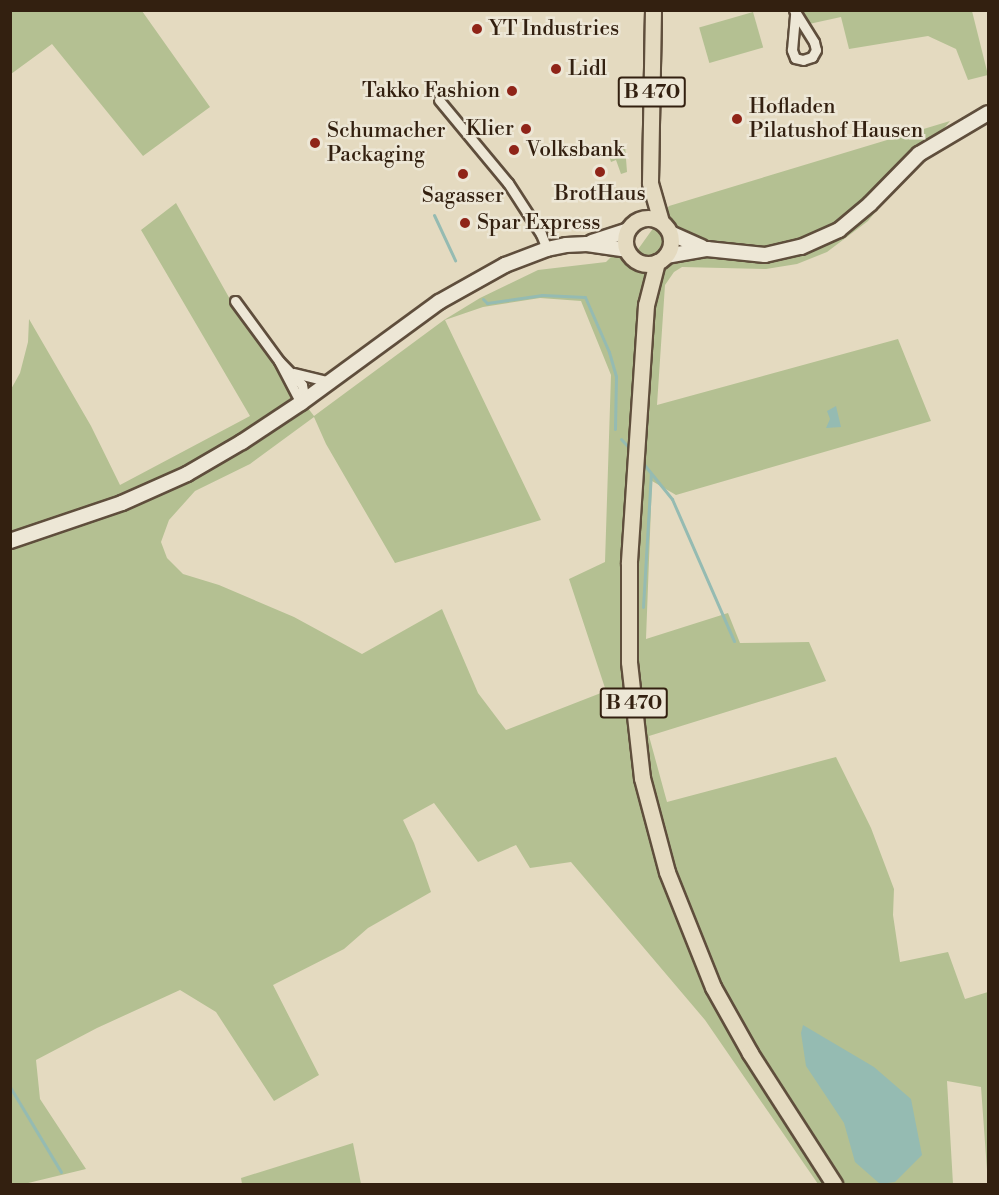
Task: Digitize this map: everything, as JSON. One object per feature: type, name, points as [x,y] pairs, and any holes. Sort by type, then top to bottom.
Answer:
[{"type":"main road","name":"B 470","points":[[639,219],[650,183],[653,10]]},
{"type":"main road","points":[[587,244],[633,256],[662,259],[707,249],[765,255],[801,248],[838,230],[870,204],[918,154],[988,113]]},
{"type":"main road","name":"B 470","points":[[650,183],[665,227]]},
{"type":"main road","points":[[10,541],[122,503],[187,474],[242,442],[303,402],[457,291],[505,265],[547,249],[587,244],[628,230],[639,219],[654,218],[665,227],[707,249]]},
{"type":"main road","points":[[662,259],[670,249],[665,227]]},
{"type":"main road","points":[[628,230],[633,256]]},
{"type":"main road","name":"B 470","points":[[633,256],[646,304]]},
{"type":"main road","name":"B 470","points":[[662,259],[646,304],[629,563],[629,662],[642,778],[667,872],[713,987],[750,1053],[834,1185]]},
{"type":"street","points":[[794,12],[814,42],[816,50],[812,57],[803,60],[795,57],[792,50],[794,12]]},
{"type":"street","points":[[439,100],[508,183],[541,234],[547,249]]},
{"type":"street","points":[[235,301],[279,361],[303,402]]},
{"type":"street","points":[[279,361],[302,385],[303,402]]},
{"type":"street","points":[[291,371],[329,382]]},
{"type":"green space","points":[[11,10],[142,11],[210,107],[143,156],[52,44],[11,74]]},
{"type":"green space","points":[[801,11],[972,11],[988,75],[968,80],[956,49],[928,36],[849,49],[841,17],[809,24]]},
{"type":"green space","points":[[753,12],[763,48],[709,63],[699,27]]},
{"type":"green space","points":[[950,121],[868,221],[827,252],[797,264],[766,269],[682,267],[674,272],[665,285],[657,405],[898,339],[931,421],[676,495],[652,481],[646,639],[728,613],[740,643],[809,642],[826,681],[649,736],[667,802],[836,757],[871,828],[894,889],[893,915],[900,962],[948,952],[965,999],[988,992],[988,1184],[981,1087],[947,1081],[953,1184],[818,1184],[705,1020],[571,862],[530,868],[516,845],[478,862],[434,803],[403,820],[414,843],[431,892],[368,928],[344,949],[273,985],[319,1075],[274,1101],[216,1012],[180,990],[97,1028],[36,1060],[40,1099],[86,1169],[24,1184],[11,1184],[10,391],[20,373],[28,342],[29,319],[91,426],[120,485],[250,416],[141,230],[176,203],[245,326],[314,416],[444,320],[480,298],[538,270],[606,262],[615,253],[629,262],[669,206]],"holes":[[[540,298],[581,301],[611,375],[605,562],[569,579],[606,691],[506,730],[478,693],[442,609],[362,654],[294,617],[219,585],[183,574],[167,558],[161,542],[169,520],[195,491],[250,464],[314,417],[326,444],[395,563],[541,520],[445,320],[483,307]]]},
{"type":"green space","points":[[625,145],[627,172],[621,174],[616,160],[611,162],[607,150]]},
{"type":"green space","points":[[353,1143],[361,1184],[242,1184],[241,1178]]},
{"type":"water","points":[[836,406],[841,427],[826,428],[830,419],[827,411]]},
{"type":"water","points":[[803,1025],[874,1067],[911,1099],[922,1155],[895,1182],[880,1184],[855,1162],[844,1123],[806,1066],[801,1033]]},
{"type":"waterway","points":[[434,215],[455,260]]},
{"type":"waterway","points":[[483,299],[487,303],[542,295],[585,297],[609,352],[616,376],[615,429]]},
{"type":"waterway","points":[[621,439],[632,451]]},
{"type":"waterway","points":[[642,462],[672,499],[734,641]]},
{"type":"waterway","points":[[643,607],[651,474]]},
{"type":"waterway","points":[[10,1087],[61,1172]]},
{"type":"place","name":"YT Industries","points":[[477,29]]},
{"type":"place","name":"Lidl","points":[[556,69]]},
{"type":"place","name":"Takko Fashion","points":[[512,91]]},
{"type":"place","name":"Hofladen Pilatushof Hausen","points":[[737,119]]},
{"type":"place","name":"Klier","points":[[526,129]]},
{"type":"place","name":"Schumacher Packaging","points":[[315,143]]},
{"type":"place","name":"Volksbank","points":[[514,150]]},
{"type":"place","name":"BrotHaus","points":[[600,172]]},
{"type":"place","name":"Sagasser","points":[[463,174]]},
{"type":"place","name":"Spar Express","points":[[465,223]]}]
